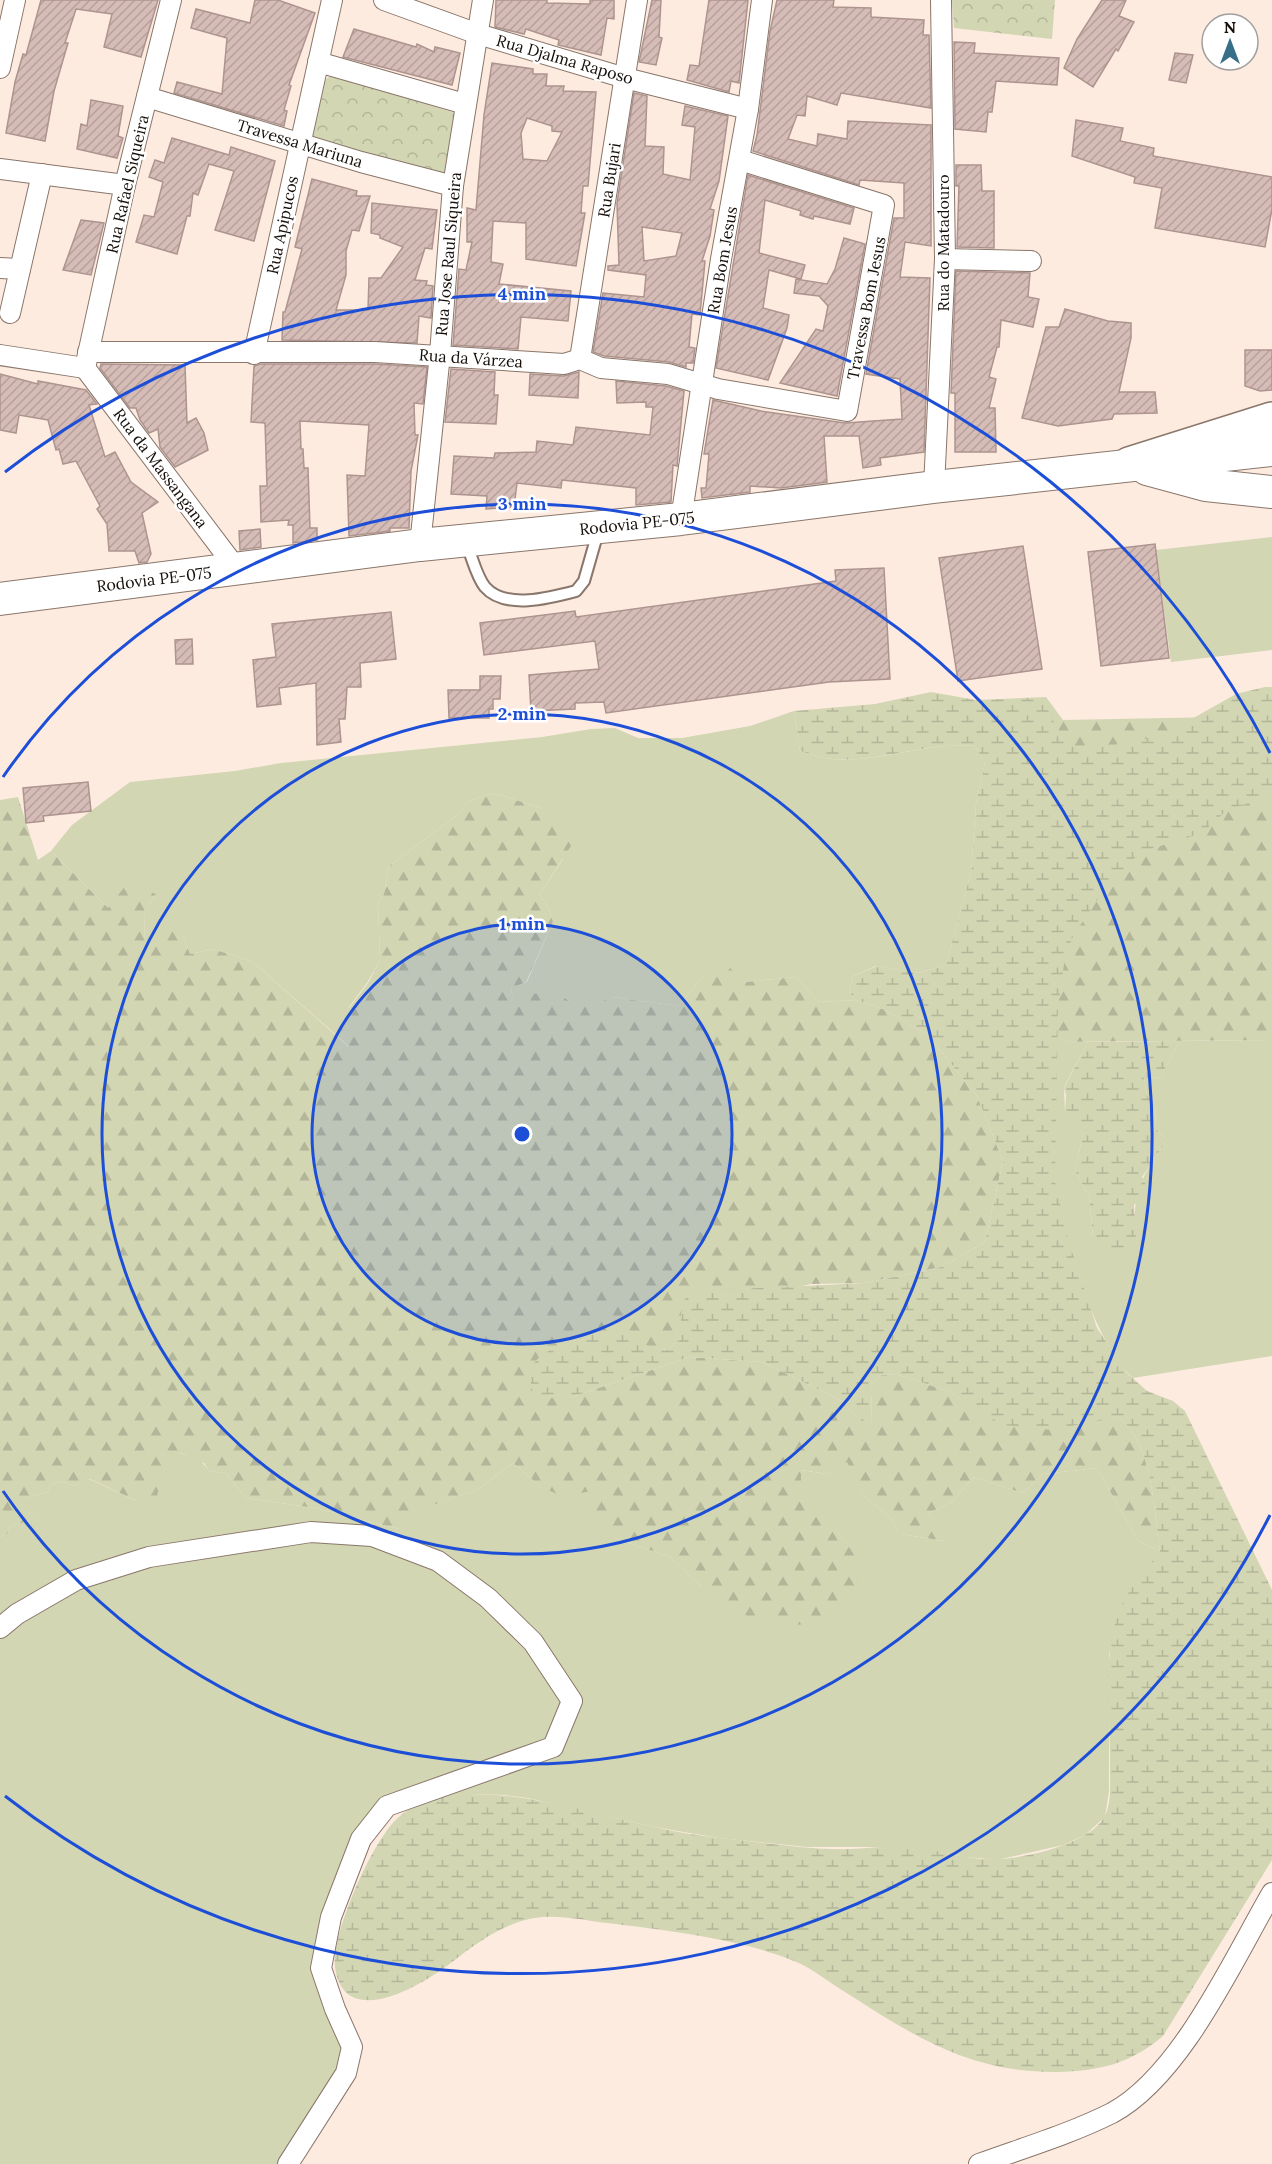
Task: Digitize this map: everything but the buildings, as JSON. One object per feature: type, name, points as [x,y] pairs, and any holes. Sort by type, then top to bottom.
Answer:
[{"type":"highway","points":[[1129,464],[1272,420]]},
{"type":"main road","points":[[1129,464],[1272,450]]},
{"type":"main road","name":"Rodovia PE-075","points":[[0,599],[420,545],[681,519],[1129,464],[1206,485],[1272,492]]},
{"type":"street","points":[[0,68],[15,0]]},
{"type":"street","name":"Rua Rafael Siqueira","points":[[87,360],[125,185],[171,0]]},
{"type":"street","name":"Rua Apipucos","points":[[254,354],[332,0]]},
{"type":"street","name":"Rua Djalma Raposo","points":[[384,0],[413,8],[478,34],[625,78],[748,109]]},
{"type":"street","name":"Rua Jose Raul Siqueira","points":[[420,545],[440,354],[453,186],[483,0]]},
{"type":"street","name":"Rua Bujari","points":[[580,359],[637,0]]},
{"type":"street","name":"Rua Bom Jesus","points":[[681,519],[748,109],[762,0]]},
{"type":"street","name":"Rua do Matadouro","points":[[934,487],[945,259],[941,0]]},
{"type":"street","points":[[318,62],[465,104]]},
{"type":"street","name":"Travessa Mariuna","points":[[147,97],[453,186]]},
{"type":"street","name":"Travessa Bom Jesus","points":[[740,160],[884,205],[846,411]]},
{"type":"street","points":[[0,169],[125,185]]},
{"type":"street","points":[[9,313],[10,269],[42,174]]},
{"type":"street","points":[[945,259],[1031,261]]},
{"type":"street","name":"Rua da Várzea","points":[[0,355],[87,360],[254,354],[440,354],[564,364],[580,359],[601,368],[668,374],[702,382],[718,389],[846,411]]},
{"type":"street","name":"Rua da Massangana","points":[[87,360],[236,568]]},
{"type":"street","points":[[0,1628],[17,1614],[76,1580],[149,1557],[311,1532],[372,1536],[438,1561],[488,1598],[532,1642],[572,1701],[553,1747],[387,1806],[361,1839],[331,1917],[321,1968],[335,2009],[352,2047],[346,2073],[288,2164]]},
{"type":"street","points":[[979,2164],[1113,2112],[1153,2082],[1182,2047],[1272,1893]]},
{"type":"lane","points":[[465,540],[485,586],[498,597],[517,600],[576,591],[584,580],[599,527]]},
{"type":"green space","points":[[952,0],[1055,0],[1052,39],[954,28]]},
{"type":"green space","points":[[332,75],[455,113],[457,119],[449,171],[445,174],[315,140],[312,136],[322,82]]},
{"type":"green space","points":[[1272,537],[1272,650],[1171,662],[1156,550]]},
{"type":"green space","points":[[1272,687],[1272,796],[1227,810],[1202,833],[1141,852],[1114,878],[1073,936],[1065,957],[1058,1007],[1055,1181],[1068,1240],[1097,1328],[1127,1373],[1147,1391],[1173,1401],[1185,1411],[1272,1590],[1272,1860],[1163,2036],[1138,2053],[1100,2068],[1057,2072],[1026,2071],[997,2066],[971,2059],[920,2037],[807,1967],[757,1948],[706,1937],[561,1917],[534,1918],[501,1929],[405,1991],[386,1998],[369,2000],[353,1997],[341,1987],[335,1967],[340,1932],[347,1910],[378,1843],[400,1816],[427,1801],[481,1794],[511,1796],[712,1837],[826,1849],[915,1847],[988,1859],[1024,1856],[1055,1848],[1084,1836],[1103,1819],[1108,1808],[1110,1794],[1108,1689],[1113,1630],[1127,1595],[1160,1551],[1150,1478],[1145,1459],[1129,1428],[1117,1416],[1053,1430],[1003,1425],[948,1391],[896,1374],[881,1375],[872,1385],[871,1426],[854,1415],[842,1401],[762,1362],[690,1357],[569,1398],[547,1398],[532,1390],[529,1369],[540,1356],[550,1350],[570,1341],[603,1333],[623,1335],[648,1346],[668,1350],[681,1338],[681,1314],[685,1299],[698,1291],[865,1283],[941,1267],[985,1242],[1003,1161],[977,1096],[928,1035],[883,1009],[856,1000],[849,992],[853,976],[877,966],[918,973],[946,965],[971,872],[976,803],[985,763],[975,746],[938,747],[867,758],[832,759],[816,756],[800,751],[794,711],[875,704],[931,692],[976,700],[1046,697],[1058,735],[1074,746],[1127,744],[1167,733],[1236,694]]},
{"type":"green space","points":[[1046,697],[1063,720],[1272,716],[1272,1040],[1057,1042]]},
{"type":"green space","points":[[794,711],[800,751],[824,758],[868,758],[938,747],[975,746],[985,763],[976,803],[971,872],[946,965],[918,973],[876,966],[853,976],[849,992],[856,1000],[819,1002],[796,977],[745,982],[705,974],[678,1006],[613,997],[590,1006],[577,1006],[563,997],[513,1001],[511,987],[527,982],[553,922],[548,906],[539,895],[563,859],[541,808],[494,793],[469,801],[456,816],[389,866],[384,894],[378,904],[380,960],[367,983],[349,1007],[351,1048],[253,962],[213,949],[190,954],[183,935],[145,942],[144,912],[156,894],[108,908],[51,851],[72,825],[130,782],[235,771],[281,763],[542,737],[591,729],[615,728],[638,738],[682,738],[750,726]]},
{"type":"green space","points":[[494,793],[541,808],[560,821],[571,846],[539,895],[548,906],[553,922],[526,982],[511,988],[513,1000],[530,993],[563,997],[577,1006],[590,1006],[612,997],[678,1006],[705,974],[730,968],[745,982],[796,977],[819,1002],[856,1000],[883,1009],[928,1035],[977,1096],[1003,1161],[985,1242],[941,1267],[865,1283],[811,1284],[681,1314],[681,1338],[668,1350],[649,1348],[623,1335],[569,1398],[690,1357],[762,1362],[842,1401],[854,1415],[871,1425],[872,1385],[881,1375],[896,1374],[948,1391],[1004,1425],[1117,1416],[1129,1428],[1145,1459],[1150,1478],[1160,1551],[1138,1541],[1097,1468],[1043,1474],[1023,1493],[973,1477],[952,1502],[929,1513],[945,1541],[900,1534],[890,1517],[865,1497],[847,1462],[827,1474],[801,1470],[801,1493],[841,1536],[858,1559],[865,1586],[829,1621],[788,1626],[750,1618],[702,1587],[670,1557],[615,1538],[584,1511],[595,1490],[563,1497],[540,1486],[513,1463],[477,1490],[410,1513],[399,1529],[315,1508],[246,1498],[225,1473],[209,1471],[204,1463],[196,1464],[185,1454],[176,1453],[161,1456],[165,1467],[157,1496],[141,1503],[90,1479],[74,1486],[61,1481],[50,1485],[48,1492],[19,1499],[28,1512],[45,1516],[11,1526],[7,1534],[0,1537],[0,800],[18,797],[38,860],[51,851],[108,908],[126,885],[156,894],[144,912],[145,941],[172,919],[183,935],[190,954],[213,949],[253,962],[349,1047],[339,1029],[343,1016],[368,983],[380,960],[378,904],[384,894],[389,866],[456,816],[469,801]]},
{"type":"green space","points":[[1272,1040],[1272,1356],[1133,1378],[1105,1340],[1093,1314],[1071,1256],[1058,1202],[1054,1163],[1057,1042],[1088,1042],[1064,1087],[1065,1112],[1083,1134],[1075,1171],[1089,1196],[1093,1237],[1135,1236],[1135,1208],[1140,1186],[1149,1166],[1165,1143],[1165,1138],[1156,1129],[1155,1104],[1147,1096],[1144,1078],[1161,1077],[1179,1041]]},
{"type":"green space","points":[[1179,1041],[1161,1077],[1144,1078],[1147,1096],[1155,1104],[1156,1129],[1165,1138],[1165,1143],[1142,1177],[1149,1191],[1134,1205],[1136,1236],[1125,1248],[1118,1251],[1103,1246],[1093,1237],[1089,1196],[1075,1171],[1083,1134],[1065,1113],[1064,1088],[1088,1042]]},
{"type":"green space","points":[[172,1452],[193,1457],[209,1471],[225,1473],[246,1498],[315,1508],[399,1529],[409,1513],[477,1490],[513,1463],[540,1486],[595,1490],[615,1538],[670,1557],[702,1587],[865,1586],[857,1559],[841,1536],[800,1493],[800,1470],[827,1474],[847,1461],[865,1497],[890,1517],[900,1534],[944,1541],[929,1513],[952,1502],[973,1477],[1023,1493],[1043,1474],[1097,1468],[1138,1541],[1160,1551],[1120,1609],[1109,1654],[1109,1791],[1105,1817],[1085,1835],[1063,1845],[997,1860],[912,1847],[807,1847],[719,1838],[654,1827],[528,1798],[504,1795],[477,1794],[387,1806],[361,1839],[321,1967],[352,2047],[288,2164],[0,2164],[0,1537],[7,1534],[11,1526],[43,1516],[28,1512],[18,1499],[48,1492],[50,1485],[61,1481],[74,1486],[89,1479],[141,1503],[160,1456]]}]
